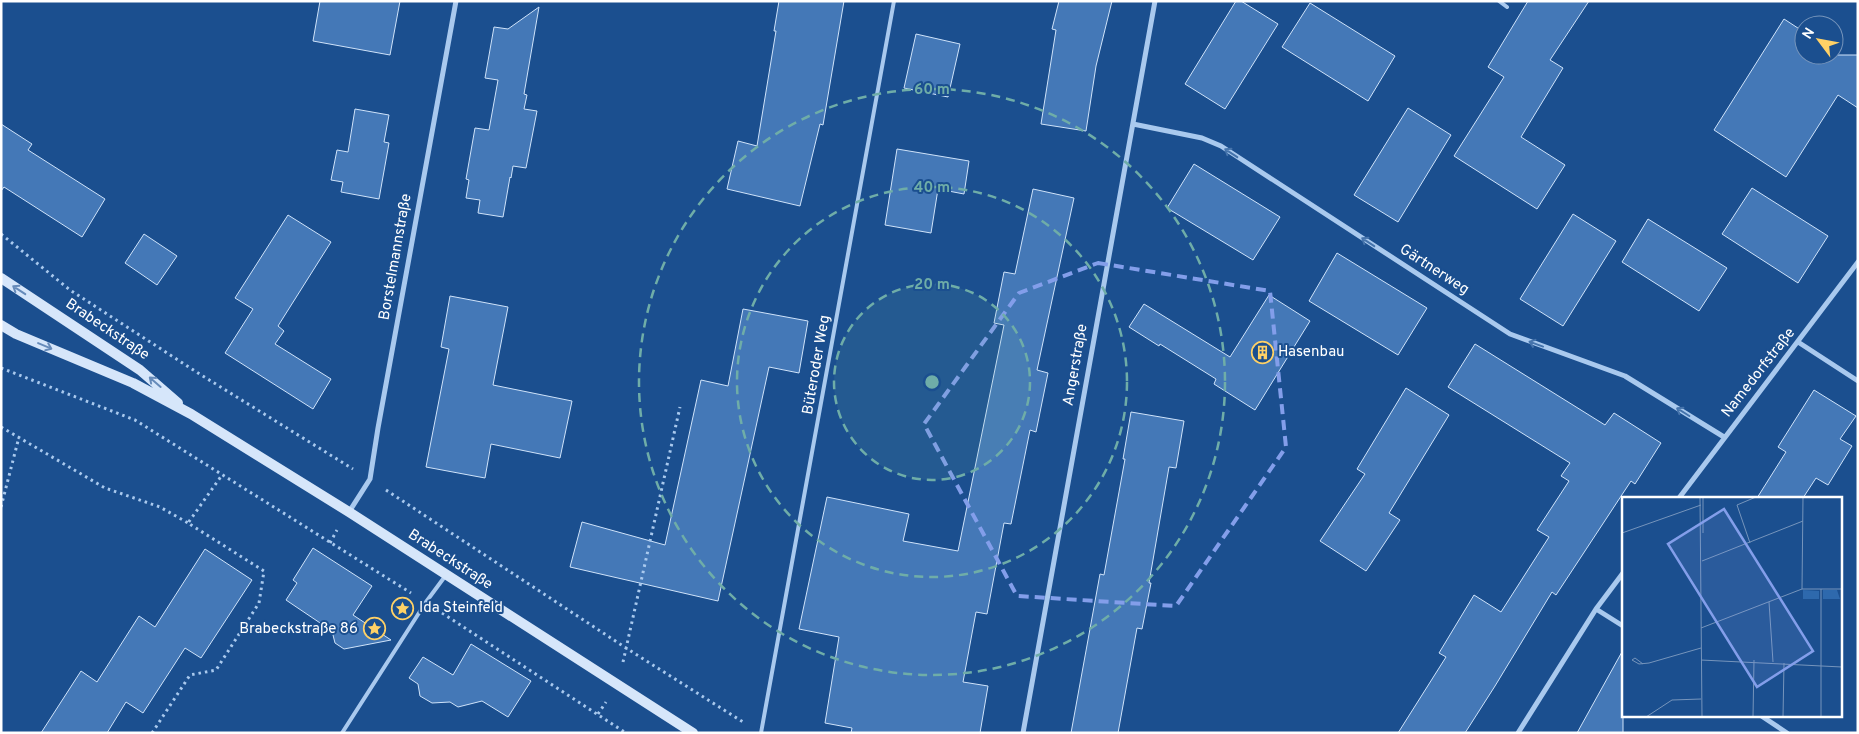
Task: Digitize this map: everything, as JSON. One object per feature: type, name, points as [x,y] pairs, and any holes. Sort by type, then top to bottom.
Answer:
[{"type":"main road","name":"Brabeckstraße","points":[[1,278],[140,370],[191,414]]},
{"type":"main road","name":"Brabeckstraße","points":[[1,325],[16,334],[133,383],[191,414],[349,512],[693,733]]},
{"type":"street","name":"Borstelmannstraße","points":[[349,512],[370,479],[456,1]]},
{"type":"street","name":"Angerstraße","points":[[1023,733],[1155,1]]},
{"type":"street","name":"Gärtnerweg","points":[[1133,124],[1202,138],[1220,146],[1510,334],[1625,376],[1724,437]]},
{"type":"street","name":"Namedorfstraße","points":[[1680,497],[1858,262]]},
{"type":"street","points":[[1798,342],[1858,381]]},
{"type":"street","points":[[1518,733],[1596,609],[1622,574]]},
{"type":"street","points":[[1596,609],[1622,625]]},
{"type":"street","points":[[1762,716],[1788,733]]},
{"type":"lane","name":"Büteroder Weg","points":[[761,733],[894,1]]},
{"type":"lane","points":[[1498,1],[1507,7]]},
{"type":"lane","points":[[342,733],[426,602],[446,575]]},
{"type":"path","points":[[1,368],[135,420],[426,602],[626,733]]},
{"type":"path","points":[[598,714],[618,685],[680,407]]},
{"type":"path","points":[[1,427],[105,488],[160,507],[264,571],[259,604],[216,670],[190,675],[152,733]]},
{"type":"path","points":[[1,507],[18,437]]},
{"type":"path","points":[[188,523],[222,475]]},
{"type":"highlighted area","points":[[1098,263],[1270,291],[1286,447],[1176,606],[1017,596],[924,424],[1019,293]]},
{"type":"building","points":[[320,1],[400,1],[390,55],[313,41]]},
{"type":"building","points":[[779,1],[844,1],[823,125],[820,124],[800,206],[727,189],[738,141],[757,146],[776,31],[774,31]]},
{"type":"building","points":[[1059,1],[1112,1],[1096,66],[1086,131],[1041,124],[1056,30],[1052,29]]},
{"type":"building","points":[[1236,1],[1241,1],[1278,24],[1225,109],[1185,84]]},
{"type":"building","points":[[1528,1],[1589,1],[1550,60],[1563,68],[1521,137],[1565,165],[1537,209],[1454,156],[1504,77],[1488,67]]},
{"type":"building","points":[[1310,3],[1395,56],[1368,101],[1282,47]]},
{"type":"building","points":[[539,7],[524,94],[527,95],[524,109],[537,111],[526,168],[513,166],[503,217],[478,213],[480,200],[466,198],[469,180],[466,179],[475,128],[489,130],[498,80],[485,78],[494,27],[508,29]]},
{"type":"building","points":[[1784,19],[1794,26],[1794,65],[1844,65],[1844,55],[1858,55],[1858,108],[1838,95],[1786,177],[1714,130]]},
{"type":"building","points":[[916,34],[960,44],[948,97],[904,88]]},
{"type":"building","points":[[1408,108],[1451,135],[1398,222],[1354,195]]},
{"type":"building","points":[[355,109],[389,115],[384,142],[389,143],[379,199],[341,192],[343,182],[331,180],[337,150],[348,152]]},
{"type":"building","points":[[1,124],[32,144],[28,150],[105,199],[82,237],[4,187],[1,191]]},
{"type":"building","points":[[897,149],[969,161],[964,194],[938,189],[931,233],[885,225]]},
{"type":"building","points":[[1194,164],[1280,217],[1253,260],[1167,208]]},
{"type":"building","points":[[1752,188],[1828,236],[1798,283],[1722,234]]},
{"type":"building","points":[[1033,189],[1074,198],[1037,370],[1048,373],[1036,432],[1030,430],[1011,524],[1004,523],[987,614],[976,612],[963,682],[988,686],[980,733],[851,733],[852,728],[825,723],[839,637],[799,629],[827,497],[909,514],[903,541],[958,551],[1004,325],[994,323],[1004,272],[1015,274]]},
{"type":"building","points":[[1573,214],[1616,241],[1563,326],[1520,299]]},
{"type":"building","points":[[288,215],[331,242],[278,326],[284,331],[275,344],[331,379],[313,409],[225,353],[253,309],[235,298]]},
{"type":"building","points":[[1648,219],[1727,268],[1699,311],[1622,262]]},
{"type":"building","points":[[144,234],[177,256],[157,285],[125,263]]},
{"type":"building","points":[[1337,253],[1427,308],[1398,355],[1309,301]]},
{"type":"building","name":"Hasenbau","points":[[1269,295],[1310,321],[1255,410],[1214,384],[1216,379],[1129,327],[1144,304],[1230,357]]},
{"type":"building","points":[[450,296],[508,307],[493,385],[572,401],[560,458],[491,444],[485,478],[426,467],[449,349],[441,347]]},
{"type":"building","points":[[743,309],[808,321],[799,373],[769,367],[718,601],[570,567],[582,522],[665,545],[701,380],[728,386]]},
{"type":"building","points":[[1475,344],[1605,425],[1614,413],[1661,443],[1635,484],[1631,481],[1556,595],[1552,592],[1465,733],[1398,733],[1446,657],[1439,653],[1474,595],[1501,612],[1549,537],[1537,530],[1569,481],[1561,476],[1570,463],[1448,387]]},
{"type":"building","points":[[1406,388],[1449,415],[1389,513],[1400,520],[1366,571],[1320,541],[1365,474],[1357,469]]},
{"type":"building","points":[[1814,390],[1856,416],[1840,439],[1852,446],[1828,485],[1816,478],[1804,497],[1758,497],[1786,452],[1778,447]]},
{"type":"building","points":[[1131,412],[1184,421],[1176,468],[1169,467],[1149,583],[1151,583],[1142,629],[1137,628],[1118,733],[1071,733],[1100,574],[1104,575],[1125,459],[1123,459]]},
{"type":"building","points":[[313,548],[372,586],[353,615],[391,640],[344,649],[335,643],[332,631],[286,600],[297,583],[293,580]]},
{"type":"building","points":[[205,549],[252,580],[201,658],[185,648],[143,713],[126,702],[107,733],[41,733],[81,671],[97,682],[139,616],[155,627]]},
{"type":"building","points":[[471,644],[531,681],[508,717],[482,701],[458,707],[450,702],[432,703],[420,696],[418,684],[409,678],[423,657],[453,675]]},
{"type":"building","points":[[1622,652],[1623,733],[1577,733]]},
{"type":"place","name":"Hasenbau","points":[[1262,352]]},
{"type":"place","name":"Ida Steinfeld","points":[[403,608]]},
{"type":"place","name":"Brabeckstraße 86","points":[[374,629]]}]
